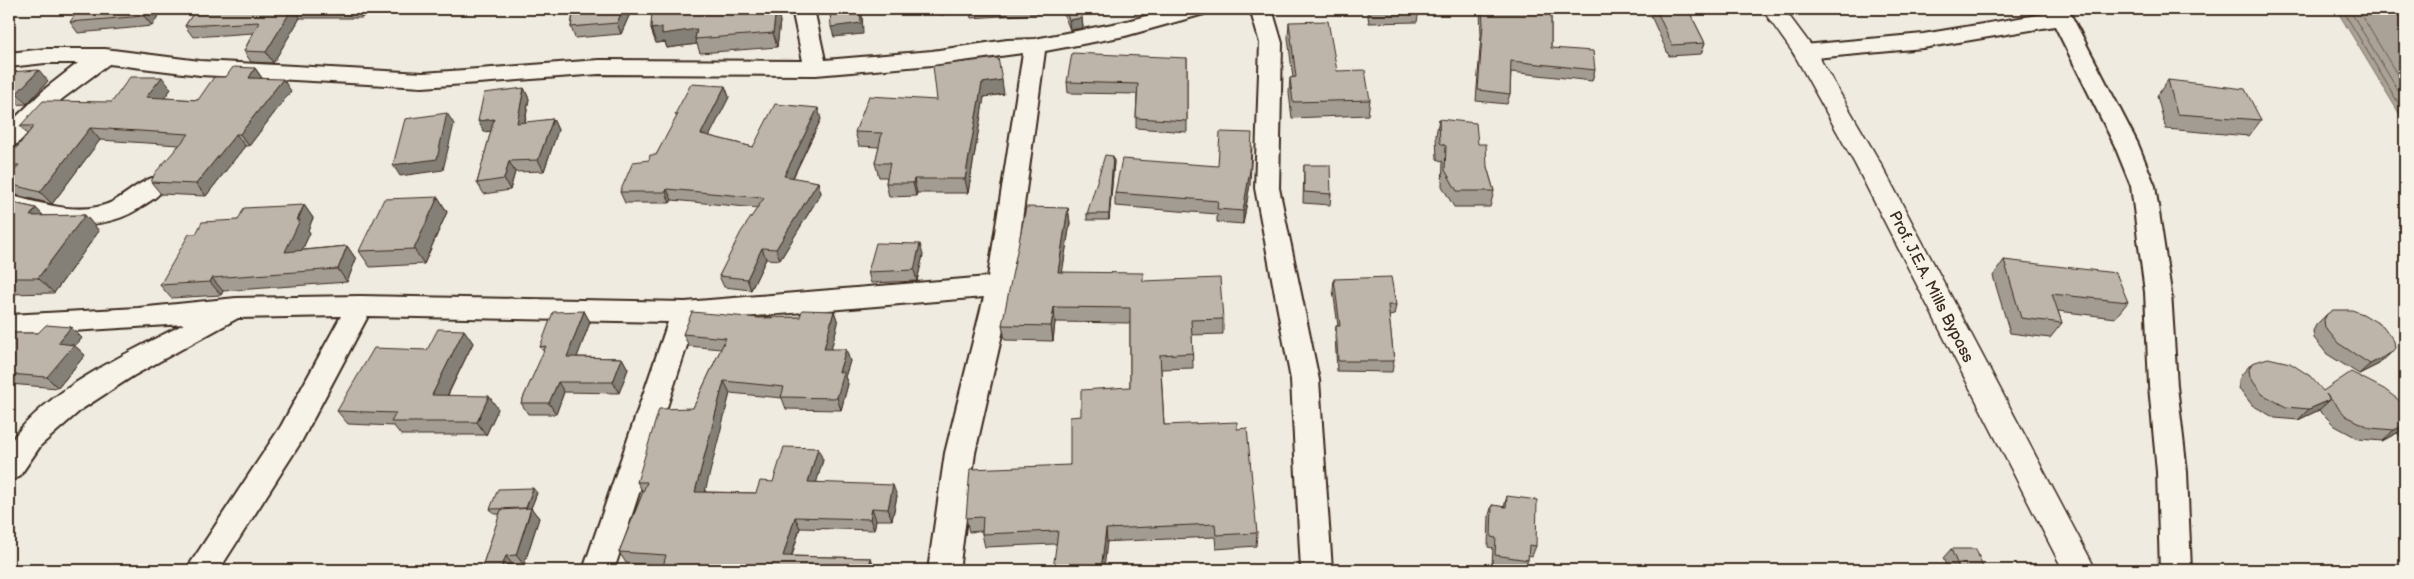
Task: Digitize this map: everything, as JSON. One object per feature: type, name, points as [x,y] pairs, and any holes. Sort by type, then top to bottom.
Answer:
[{"type":"street","points":[[803,9],[816,68]]},
{"type":"street","points":[[9,60],[73,55],[105,56],[200,68],[423,80],[599,67],[816,68],[932,58],[1007,47],[1035,46],[1121,19],[1196,9]]},
{"type":"street","points":[[1261,9],[1271,43],[1267,188],[1305,380],[1317,570]]},
{"type":"street","name":"Prof. J.E.A. Mills Bypass","points":[[1773,9],[1804,52],[1868,164],[2080,570]]},
{"type":"street","points":[[1804,52],[1923,41],[2059,13],[2126,144],[2143,186],[2158,292],[2163,386],[2172,472],[2176,570]]},
{"type":"street","points":[[944,570],[960,453],[1000,286],[1035,46]]},
{"type":"street","points":[[9,138],[53,92],[76,73],[105,56]]},
{"type":"street","points":[[9,204],[41,212],[83,217],[116,210],[152,187]]},
{"type":"street","points":[[9,325],[138,318],[236,308],[360,306],[685,312],[1000,286]]},
{"type":"street","points":[[202,570],[291,434],[360,306]]},
{"type":"street","points":[[9,468],[31,437],[65,407],[111,376],[236,308]]},
{"type":"street","points":[[599,570],[685,312]]},
{"type":"water","points":[[2336,9],[2405,9],[2405,123]]},
{"type":"building","points":[[79,9],[148,9],[144,16],[70,22]]},
{"type":"building","points":[[196,9],[292,9],[266,52],[244,51],[259,22],[185,26]]},
{"type":"building","points":[[574,9],[623,9],[617,23],[571,27]]},
{"type":"building","points":[[652,9],[720,9],[720,11],[776,9],[773,33],[695,39],[697,29],[662,34],[662,27],[651,29]]},
{"type":"building","points":[[830,9],[860,9],[861,23],[831,27]]},
{"type":"building","points":[[1065,9],[1081,9],[1082,18],[1069,20]]},
{"type":"building","points":[[1370,9],[1418,9],[1419,11],[1371,11]]},
{"type":"building","points":[[1482,9],[1551,9],[1551,48],[1593,51],[1595,70],[1511,61],[1510,94],[1478,90],[1483,24]]},
{"type":"building","points":[[1656,9],[1688,9],[1705,43],[1672,45]]},
{"type":"building","points":[[1328,21],[1337,71],[1365,70],[1370,100],[1293,102],[1290,78],[1296,77],[1289,22]]},
{"type":"building","points":[[1072,53],[1187,58],[1187,121],[1136,118],[1138,84],[1067,82]]},
{"type":"building","points":[[998,58],[1002,80],[982,83],[965,179],[914,179],[913,183],[886,183],[890,163],[875,163],[882,133],[855,132],[869,96],[937,100],[933,66]]},
{"type":"building","points":[[233,67],[255,68],[249,78],[283,79],[240,134],[236,134],[196,184],[151,182],[155,173],[189,134],[90,128],[40,192],[9,184],[9,177],[19,165],[9,165],[9,157],[34,126],[20,126],[43,101],[112,102],[130,77],[162,77],[146,97],[198,100],[214,77],[226,77]]},
{"type":"building","points":[[39,70],[17,93],[9,93],[9,72]]},
{"type":"building","points":[[2168,80],[2245,89],[2261,120],[2177,114]]},
{"type":"building","points":[[691,84],[725,86],[701,134],[753,147],[775,104],[818,108],[784,176],[818,182],[776,249],[762,248],[747,279],[719,276],[741,232],[764,198],[667,189],[666,192],[620,192],[633,162],[649,160],[650,155],[656,155],[678,114],[675,114]]},
{"type":"building","points":[[524,88],[517,123],[553,119],[538,160],[509,161],[504,179],[477,183],[494,119],[478,121],[484,93]]},
{"type":"building","points":[[447,113],[437,159],[393,165],[405,119]]},
{"type":"building","points":[[1439,119],[1476,123],[1478,144],[1486,144],[1487,167],[1494,191],[1457,191],[1445,170],[1446,146],[1440,143]]},
{"type":"building","points":[[1220,132],[1252,133],[1250,170],[1243,211],[1217,209],[1218,201],[1115,193],[1122,159],[1218,166]]},
{"type":"building","points":[[1105,155],[1113,156],[1109,214],[1087,214]]},
{"type":"building","points":[[1304,165],[1330,165],[1331,194],[1304,192]]},
{"type":"building","points":[[438,197],[414,249],[359,251],[384,199]]},
{"type":"building","points":[[9,202],[36,208],[30,216],[85,215],[38,278],[9,278],[9,257],[14,251],[9,251]]},
{"type":"building","points":[[304,205],[297,220],[300,220],[285,252],[347,246],[338,269],[212,278],[210,282],[160,285],[189,234],[196,234],[202,222],[238,220],[244,208]]},
{"type":"building","points":[[1026,207],[1068,208],[1058,272],[1143,273],[1143,281],[1220,278],[1223,319],[1191,320],[1193,353],[1160,355],[1164,425],[1237,422],[1237,429],[1247,428],[1257,533],[1216,535],[1215,524],[1106,529],[1101,570],[1053,570],[1058,531],[982,534],[983,517],[966,518],[970,469],[1070,465],[1070,417],[1081,416],[1081,390],[1130,387],[1130,308],[1054,307],[1051,326],[1002,325]]},
{"type":"building","points":[[876,243],[920,244],[914,270],[868,272]]},
{"type":"building","points":[[2004,260],[2116,273],[2128,302],[2052,294],[2062,323],[2021,318]]},
{"type":"building","points":[[1391,277],[1396,305],[1388,305],[1394,361],[1338,361],[1336,326],[1340,326],[1334,279]]},
{"type":"building","points":[[802,310],[834,311],[824,349],[846,349],[839,372],[844,372],[837,398],[781,397],[784,387],[724,381],[695,492],[756,493],[760,481],[773,482],[784,447],[818,448],[808,482],[893,485],[888,509],[872,508],[870,519],[795,517],[783,556],[871,558],[868,570],[662,570],[666,555],[619,552],[647,482],[637,482],[659,409],[693,408],[726,338],[683,334],[692,312],[759,318],[800,317]]},
{"type":"building","points":[[2333,310],[2352,310],[2383,326],[2394,341],[2395,348],[2391,353],[2370,364],[2338,343],[2325,327],[2324,320],[2327,314]]},
{"type":"building","points":[[584,311],[567,357],[622,358],[613,382],[558,382],[549,403],[521,403],[546,346],[540,347],[553,312]]},
{"type":"building","points":[[46,325],[71,327],[58,343],[74,345],[47,377],[9,374],[9,333],[38,333]]},
{"type":"building","points":[[438,329],[464,330],[432,395],[489,396],[477,422],[391,422],[396,413],[337,411],[374,348],[427,350]]},
{"type":"building","points":[[2268,358],[2290,363],[2310,376],[2323,391],[2351,372],[2384,389],[2405,403],[2405,425],[2394,430],[2371,428],[2346,416],[2326,394],[2330,400],[2309,409],[2286,407],[2262,394],[2250,377],[2249,369],[2252,363]]},
{"type":"building","points":[[533,488],[526,508],[490,509],[498,489]]},
{"type":"building","points":[[1507,496],[1537,500],[1536,546],[1529,545],[1528,560],[1495,555],[1496,538],[1491,537],[1492,505],[1506,507]]},
{"type":"building","points":[[531,508],[516,555],[506,556],[500,570],[481,570],[501,510]]},
{"type":"building","points":[[1951,549],[1976,549],[1984,570],[1960,570]]},
{"type":"building","points":[[328,569],[327,570],[284,570]]}]
